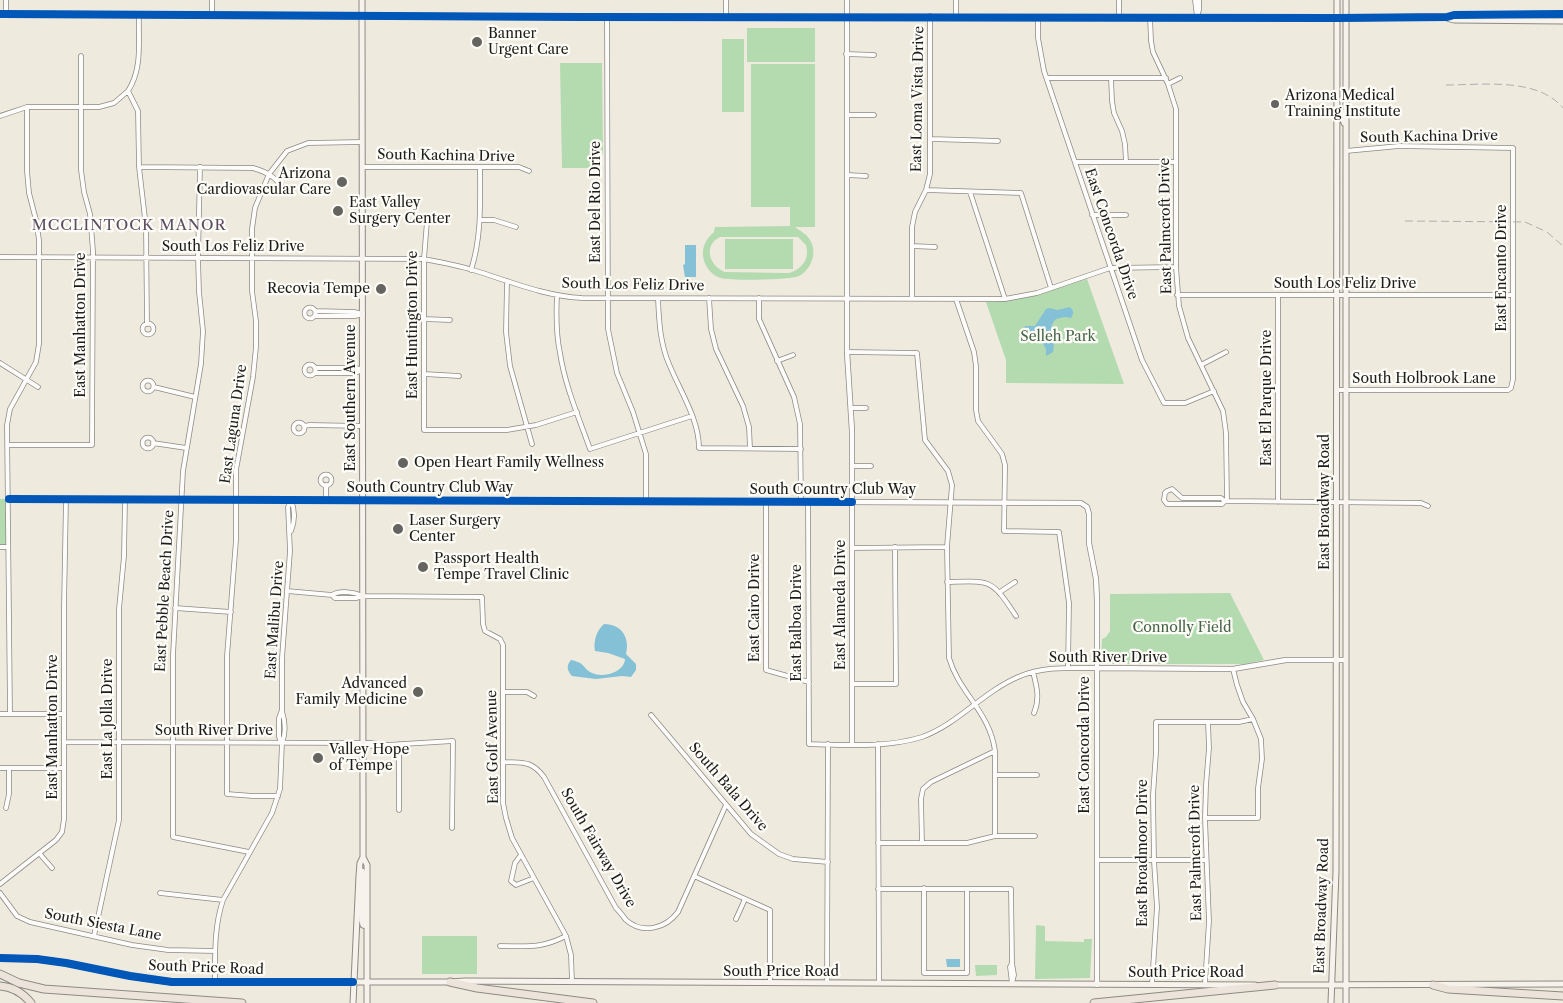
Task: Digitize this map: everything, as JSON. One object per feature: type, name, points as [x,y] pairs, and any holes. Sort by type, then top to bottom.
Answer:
[{"type":"highway","points":[[0,974],[19,983],[44,989],[242,1003]]},
{"type":"highway","points":[[450,982],[484,989],[593,1003]]},
{"type":"highway","points":[[1094,1003],[1274,985]]},
{"type":"highway","points":[[1433,985],[1448,989],[1563,996]]},
{"type":"highway","points":[[0,986],[18,992],[31,1003]]},
{"type":"main road","name":"East Southern Avenue","points":[[353,1000],[360,863],[363,857],[362,0]]},
{"type":"main road","name":"East Broadway Road","points":[[1331,1001],[1336,871],[1337,0]]},
{"type":"main road","name":"East Broadway Road","points":[[1346,0],[1346,1001]]},
{"type":"main road","points":[[3,14],[1447,18],[1454,20],[1563,21]]},
{"type":"main road","points":[[1447,18],[1454,15],[1563,14]]},
{"type":"main road","points":[[1337,108],[1341,111],[1346,125]]},
{"type":"main road","points":[[1337,154],[1346,150]]},
{"type":"main road","points":[[1336,812],[1345,812]]},
{"type":"main road","name":"East Southern Avenue","points":[[363,857],[367,865],[367,1000]]},
{"type":"main road","points":[[360,863],[363,878],[362,921],[364,926],[367,926]]},
{"type":"main road","points":[[1336,871],[1345,871]]},
{"type":"main road","name":"South Price Road","points":[[2,958],[37,959],[66,963],[162,981],[215,982],[1563,984]]},
{"type":"street","points":[[3,14],[6,0]]},
{"type":"street","points":[[212,0],[212,15]]},
{"type":"street","points":[[726,0],[726,16]]},
{"type":"street","name":"East Alameda Drive","points":[[846,0],[847,352],[851,408],[852,466],[852,744]]},
{"type":"street","points":[[956,0],[956,16]]},
{"type":"street","points":[[1119,0],[1119,17]]},
{"type":"street","points":[[1195,0],[1197,17]]},
{"type":"street","points":[[1197,17],[1199,0]]},
{"type":"street","points":[[0,116],[27,107],[99,107],[114,103],[128,91],[135,78],[139,63],[139,14]]},
{"type":"street","name":"East Del Rio Drive","points":[[607,16],[608,329],[613,358],[622,387],[634,412],[646,454],[646,501]]},
{"type":"street","name":"East Loma Vista Drive","points":[[912,299],[912,227],[915,212],[926,190],[930,174],[930,16]]},
{"type":"street","name":"East Concorda Drive","points":[[1038,17],[1040,52],[1047,78],[1142,360],[1164,403],[1185,403],[1214,391]]},
{"type":"street","name":"East Palmcroft Drive","points":[[1150,17],[1153,52],[1166,78],[1176,109],[1177,295],[1181,318],[1188,338],[1222,411],[1226,428],[1226,501]]},
{"type":"street","points":[[846,54],[874,55]]},
{"type":"street","name":"East Manhatton Drive","points":[[8,445],[92,445],[93,257],[90,214],[81,170],[81,56]]},
{"type":"street","points":[[1047,78],[1166,78]]},
{"type":"street","points":[[1111,78],[1114,113],[1122,131],[1126,162]]},
{"type":"street","points":[[1168,84],[1180,78]]},
{"type":"street","points":[[128,91],[138,112],[139,167],[145,214],[147,324]]},
{"type":"street","points":[[10,714],[8,424],[10,409],[36,362],[39,344],[39,240],[29,193],[27,107]]},
{"type":"street","points":[[847,115],[874,115]]},
{"type":"street","points":[[931,140],[998,141]]},
{"type":"street","name":"South Kachina Drive","points":[[269,174],[287,151],[298,145],[308,143],[362,142]]},
{"type":"street","name":"South Kachina Drive","points":[[1346,150],[1399,146],[1512,148]]},
{"type":"street","name":"East Encanto Drive","points":[[1511,388],[1513,380],[1512,148]]},
{"type":"street","points":[[1075,162],[1176,162]]},
{"type":"street","name":"South Kachina Drive","points":[[362,166],[519,167],[528,170]]},
{"type":"street","points":[[139,167],[252,168],[269,174],[278,180],[285,192]]},
{"type":"street","name":"East Pebble Beach Drive","points":[[200,167],[198,258],[203,331],[201,364],[186,448],[175,608],[173,838],[249,852]]},
{"type":"street","points":[[471,270],[477,252],[480,220],[480,167]]},
{"type":"street","name":"East Laguna Drive","points":[[269,174],[255,208],[252,229],[252,291],[256,321],[256,347],[253,376],[236,470],[236,540],[227,656],[227,794],[278,796]]},
{"type":"street","points":[[847,175],[866,176]]},
{"type":"street","points":[[926,190],[1021,193],[1051,288]]},
{"type":"street","points":[[970,192],[1004,299]]},
{"type":"street","points":[[1092,215],[1126,215]]},
{"type":"street","points":[[480,220],[494,220],[516,226]]},
{"type":"street","name":"East Huntington Drive","points":[[427,221],[424,259],[424,430],[507,430],[528,427]]},
{"type":"street","points":[[912,246],[934,247]]},
{"type":"street","name":"South Los Feliz Drive","points":[[0,256],[424,259],[471,270],[557,295],[582,298],[1004,299],[1037,293],[1110,268],[1176,267]]},
{"type":"street","points":[[506,281],[506,332],[510,366],[532,444]]},
{"type":"street","points":[[557,295],[556,327],[560,354],[590,449],[692,416]]},
{"type":"street","name":"South Los Feliz Drive","points":[[1177,295],[1513,295]]},
{"type":"street","name":"East El Parque Drive","points":[[1278,295],[1278,502]]},
{"type":"street","points":[[658,298],[661,340],[668,362],[699,434],[699,448],[801,449]]},
{"type":"street","points":[[709,298],[711,330],[716,349],[743,406],[749,427],[750,448]]},
{"type":"street","points":[[759,298],[760,319],[794,397],[800,424],[801,502]]},
{"type":"street","points":[[956,299],[975,359],[978,421],[1002,454],[1004,465],[1004,531],[1058,532],[1069,603],[1068,668]]},
{"type":"street","points":[[315,313],[355,316],[363,314]]},
{"type":"street","points":[[424,319],[450,320]]},
{"type":"street","points":[[847,352],[917,353],[925,440],[951,478],[947,547],[949,658],[954,674],[976,705],[993,737],[995,751],[995,836]]},
{"type":"street","points":[[1200,365],[1226,352]]},
{"type":"street","points":[[777,361],[793,355]]},
{"type":"street","points":[[0,363],[38,387]]},
{"type":"street","points":[[310,365],[315,368],[356,368],[363,370],[356,373],[315,373],[308,375],[305,370],[310,365]]},
{"type":"street","points":[[315,368],[315,373]]},
{"type":"street","points":[[424,374],[459,376]]},
{"type":"street","points":[[154,387],[195,397]]},
{"type":"street","name":"South Holbrook Lane","points":[[1336,390],[1508,390],[1511,388]]},
{"type":"street","points":[[851,408],[866,408]]},
{"type":"street","points":[[528,427],[577,412]]},
{"type":"street","points":[[304,426],[362,426]]},
{"type":"street","points":[[154,443],[186,448]]},
{"type":"street","points":[[852,466],[871,466]]},
{"type":"street","points":[[326,485],[326,500]]},
{"type":"street","points":[[1226,501],[1222,504],[1167,504],[1164,497],[1167,491],[1172,490],[1182,498],[1221,498],[1226,501],[1421,503],[1428,506]]},
{"type":"street","name":"South Country Club Way","points":[[8,499],[1004,502],[1081,503],[1087,506]]},
{"type":"street","name":"East Manhatton Drive","points":[[0,884],[56,840],[62,832],[64,819],[66,500]]},
{"type":"street","name":"East La Jolla Drive","points":[[94,936],[119,820],[119,609],[124,556],[125,500]]},
{"type":"street","name":"East Malibu Drive","points":[[215,982],[218,915],[223,900],[272,813],[278,796],[284,737],[282,658],[291,532],[288,524],[288,507],[291,500]]},
{"type":"street","name":"East Cairo Drive","points":[[766,501],[766,670],[809,682]]},
{"type":"street","name":"East Balboa Drive","points":[[808,501],[809,744]]},
{"type":"street","name":"East Concorda Drive","points":[[1087,506],[1089,514],[1089,543],[1096,579],[1098,984]]},
{"type":"street","points":[[0,547],[8,547]]},
{"type":"street","points":[[852,684],[896,684],[896,547]]},
{"type":"street","points":[[852,548],[947,547]]},
{"type":"street","points":[[947,582],[991,584],[1000,592],[1016,616]]},
{"type":"street","points":[[1000,592],[1015,582]]},
{"type":"street","points":[[287,591],[332,595],[335,598],[363,596]]},
{"type":"street","name":"East Golf Avenue","points":[[363,596],[482,597],[485,631],[500,639],[503,645],[503,803],[506,818],[512,838],[566,936],[572,964],[572,982]]},
{"type":"street","points":[[175,608],[231,612]]},
{"type":"street","name":"South River Drive","points":[[809,744],[878,744],[905,742],[924,736],[943,727],[1001,686],[1018,677],[1045,668],[1233,668],[1286,660],[1345,660]]},
{"type":"street","points":[[1205,818],[1258,818],[1258,788],[1262,759],[1261,739],[1253,719],[1243,702],[1233,668]]},
{"type":"street","points":[[1034,672],[1038,689],[1038,703],[1034,713]]},
{"type":"street","points":[[503,692],[527,692],[534,696]]},
{"type":"street","points":[[0,714],[64,714]]},
{"type":"street","name":"South Bala Drive","points":[[651,715],[751,834],[779,854],[793,859],[828,862]]},
{"type":"street","points":[[1208,722],[1240,722],[1253,719]]},
{"type":"street","name":"East Broadmoor Drive","points":[[1152,984],[1156,906],[1153,794],[1156,722],[1208,722]]},
{"type":"street","name":"East Palmcroft Drive","points":[[1205,984],[1209,921],[1205,818],[1209,748],[1208,722]]},
{"type":"street","name":"South River Drive","points":[[64,742],[381,743],[387,745],[453,741],[452,828]]},
{"type":"street","points":[[399,744],[399,810]]},
{"type":"street","points":[[827,983],[828,744]]},
{"type":"street","points":[[878,744],[879,983]]},
{"type":"street","points":[[922,843],[921,799],[923,789],[931,782],[995,751]]},
{"type":"street","name":"South Fairway Drive","points":[[504,762],[526,763],[537,767],[616,908],[627,921],[640,927],[662,926],[672,920],[678,912],[726,805]]},
{"type":"street","points":[[0,768],[64,768]]},
{"type":"street","points":[[6,808],[9,794],[10,768]]},
{"type":"street","points":[[995,775],[1037,775]]},
{"type":"street","points":[[878,843],[967,843],[995,836],[1035,836]]},
{"type":"street","points":[[39,854],[52,868]]},
{"type":"street","points":[[521,855],[515,863],[511,881],[516,886],[534,878]]},
{"type":"street","points":[[1097,860],[1206,860]]},
{"type":"street","points":[[694,876],[770,910],[770,983]]},
{"type":"street","points":[[924,888],[924,973],[967,973],[967,889]]},
{"type":"street","points":[[878,889],[1012,889],[1012,963],[1014,975],[1012,983]]},
{"type":"street","name":"South Siesta Lane","points":[[0,893],[17,916],[30,922],[168,950],[215,951]]},
{"type":"street","points":[[160,893],[223,900]]},
{"type":"street","points":[[736,919],[745,899]]},
{"type":"street","points":[[500,946],[540,946],[550,944],[566,936]]},
{"type":"green space","points":[[747,28],[815,28],[815,62],[747,62]]},
{"type":"green space","points":[[722,39],[744,39],[744,112],[722,112]]},
{"type":"green space","points":[[560,63],[602,63],[603,153],[590,168],[562,168]]},
{"type":"green space","points":[[751,64],[815,64],[815,227],[795,227],[809,238],[812,245],[812,260],[807,270],[799,276],[761,280],[727,279],[713,274],[708,268],[703,255],[707,240],[714,232],[715,227],[790,226],[790,207],[751,207]],"holes":[[[720,237],[798,237],[806,245],[807,255],[804,263],[798,269],[789,273],[725,272],[715,265],[710,255],[711,245]]]},
{"type":"green space","points":[[725,239],[793,239],[793,269],[725,269]]},
{"type":"green space","name":"Selleh Park","points":[[1087,279],[1124,384],[1006,383],[1006,360],[986,302],[1024,297]]},
{"type":"green space","points":[[0,499],[9,499],[8,547],[0,547]]},
{"type":"green space","name":"Connolly Field","points":[[1230,593],[1264,660],[1245,664],[1105,664],[1101,662],[1102,639],[1110,631],[1110,594]]},
{"type":"green space","points":[[1036,925],[1045,926],[1045,941],[1084,942],[1084,939],[1092,939],[1090,978],[1035,979]]},
{"type":"green space","points":[[422,936],[477,936],[477,974],[422,974]]},
{"type":"green space","points":[[975,965],[997,965],[997,975],[976,976]]},
{"type":"water","points":[[685,245],[696,245],[696,277],[685,277],[683,265],[685,264]]},
{"type":"water","points":[[1070,307],[1073,312],[1071,318],[1056,319],[1051,327],[1054,343],[1053,352],[1046,356],[1046,349],[1041,340],[1027,341],[1024,339],[1023,331],[1025,326],[1035,326],[1046,309],[1057,310]]},
{"type":"water","points":[[604,624],[616,626],[626,637],[626,654],[636,664],[636,670],[631,677],[622,676],[596,679],[572,676],[568,668],[571,660],[582,664],[592,673],[602,675],[617,671],[624,664],[625,659],[595,651],[596,636]]},
{"type":"water","points":[[946,959],[960,959],[960,967],[947,967]]},
{"type":"railway","points":[[1446,85],[1492,84],[1524,87],[1539,91],[1552,98],[1563,108]]},
{"type":"railway","points":[[1405,221],[1525,222],[1547,232],[1563,246]]},
{"type":"cycle path","points":[[0,14],[1337,18],[1563,14]]},
{"type":"cycle path","points":[[9,499],[852,502]]},
{"type":"cycle path","points":[[0,958],[37,959],[66,963],[130,976],[172,982],[353,982]]},
{"type":"place","name":"Banner Urgent Care","points":[[477,42]]},
{"type":"place","name":"Arizona Medical Training Institute","points":[[1275,104]]},
{"type":"place","name":"Arizona Cardiovascular Care","points":[[342,182]]},
{"type":"place","name":"East Valley Surgery Center","points":[[338,211]]},
{"type":"place","name":"Recovia Tempe","points":[[381,289]]},
{"type":"place","name":"Open Heart Family Wellness","points":[[403,463]]},
{"type":"place","name":"Laser Surgery Center","points":[[398,529]]},
{"type":"place","name":"Passport Health Tempe Travel Clinic","points":[[423,567]]},
{"type":"place","name":"Advanced Family Medicine","points":[[418,692]]},
{"type":"place","name":"Valley Hope of Tempe","points":[[318,758]]},
{"type":"district","name":"MCCLINTOCK MANOR","points":[[129,226]]}]
